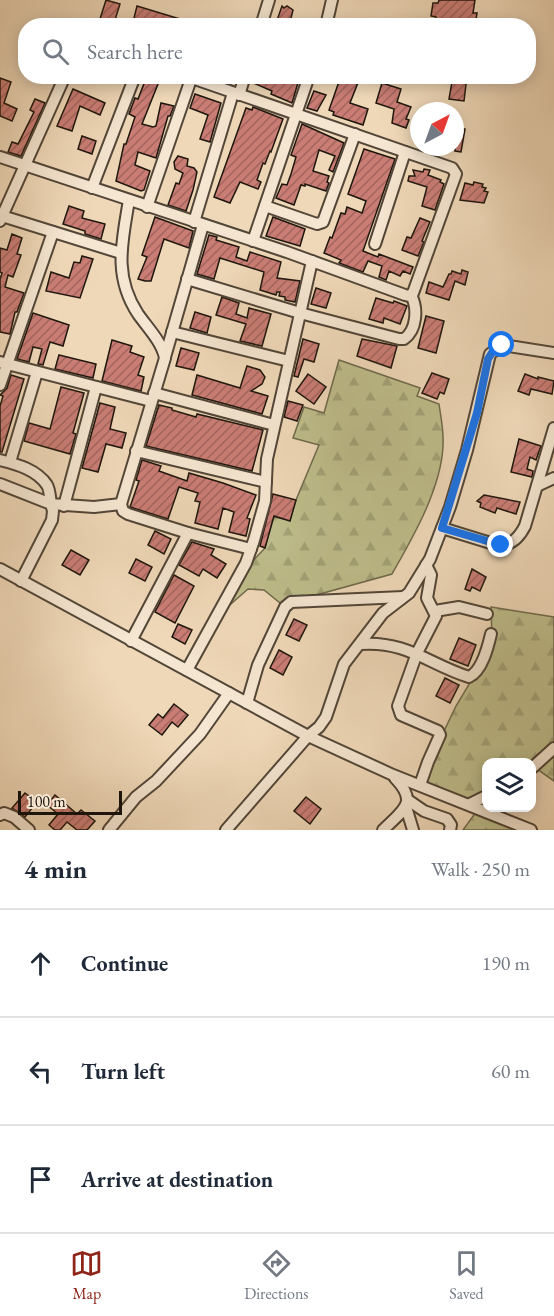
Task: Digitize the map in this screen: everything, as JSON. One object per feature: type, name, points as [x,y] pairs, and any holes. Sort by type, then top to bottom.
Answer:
[{"type":"street","points":[[263,18],[269,0]]},
{"type":"street","points":[[328,18],[332,0]]},
{"type":"street","points":[[61,84],[1,219],[54,232],[121,254]]},
{"type":"street","points":[[92,188],[132,84]]},
{"type":"street","points":[[147,207],[186,84]]},
{"type":"street","points":[[187,279],[300,313],[404,339],[410,334],[417,309],[411,295],[456,174],[452,168],[206,84]]},
{"type":"street","points":[[240,84],[198,223],[187,279],[121,504],[123,511],[128,514],[188,533],[251,549]]},
{"type":"street","points":[[253,241],[306,84]]},
{"type":"street","points":[[265,206],[317,224],[323,222],[327,217],[355,135]]},
{"type":"street","points":[[375,244],[405,152]]},
{"type":"street","points":[[0,158],[253,241],[405,295],[411,295]]},
{"type":"street","points":[[129,200],[121,254],[121,278],[132,305],[161,347],[165,358]]},
{"type":"street","points":[[0,385],[3,363],[54,232]]},
{"type":"street","points":[[187,670],[246,563],[251,549],[265,501],[267,459],[312,261]]},
{"type":"street","points":[[172,332],[289,361]]},
{"type":"street","points":[[226,830],[324,720],[340,671],[362,644],[383,612],[411,590],[426,565],[442,528],[467,450],[490,354],[502,345],[554,353]]},
{"type":"street","points":[[3,363],[96,387],[152,397],[274,426]]},
{"type":"street","points":[[21,580],[52,520],[53,511],[48,486],[37,475],[5,461],[37,372]]},
{"type":"street","points":[[64,506],[96,387]]},
{"type":"street","points":[[442,528],[497,545],[510,544],[524,529],[554,428]]},
{"type":"street","points":[[136,451],[266,482]]},
{"type":"street","points":[[537,486],[554,478]]},
{"type":"street","points":[[0,484],[51,504],[94,507],[121,504]]},
{"type":"street","points":[[131,641],[188,533]]},
{"type":"street","points":[[420,785],[440,735],[438,731],[401,715],[398,709],[417,653],[434,620],[435,611],[428,598],[431,575],[426,565]]},
{"type":"street","points":[[0,569],[308,736],[393,775],[531,830]]},
{"type":"street","points":[[247,703],[258,664],[285,607],[291,602],[403,597]]},
{"type":"street","points":[[435,611],[459,607],[487,614]]},
{"type":"street","points":[[362,644],[392,645],[417,653],[469,677],[475,673],[487,650],[491,634]]},
{"type":"street","points":[[109,830],[136,797],[156,781],[200,734],[229,693]]},
{"type":"street","points":[[536,764],[554,748]]},
{"type":"street","points":[[393,775],[407,791],[407,803],[413,830]]},
{"type":"street","points":[[470,804],[482,798]]},
{"type":"street","points":[[383,830],[407,803]]},
{"type":"street","points":[[407,803],[447,819],[451,825],[450,830]]},
{"type":"street","points":[[0,815],[4,813],[9,815],[29,830]]},
{"type":"green space","points":[[339,360],[420,388],[417,396],[439,404],[443,436],[441,462],[425,512],[392,574],[291,602],[285,607],[264,590],[248,589],[231,604],[225,602],[249,565],[265,548],[273,517],[290,520],[319,445],[293,438],[304,407],[324,413]]},
{"type":"green space","points":[[491,607],[554,617],[554,781],[537,769],[536,758],[482,758],[482,798],[470,804],[419,783],[456,706],[486,656],[492,640]]},
{"type":"green space","points":[[479,808],[482,812],[488,812],[531,830],[463,830]]},
{"type":"building","points":[[106,0],[120,4],[116,18],[100,18]]},
{"type":"building","points":[[439,0],[475,0],[473,13],[477,13],[476,18],[431,16],[433,3],[438,3]]},
{"type":"building","points":[[137,6],[177,18],[134,18]]},
{"type":"building","points":[[282,6],[293,10],[291,18],[278,18]]},
{"type":"building","points":[[0,78],[11,82],[4,103],[17,109],[12,121],[0,116]]},
{"type":"building","points":[[144,84],[158,84],[142,124],[153,127],[156,126],[161,103],[174,106],[168,116],[156,158],[138,152],[135,165],[150,171],[144,190],[141,191],[116,181],[124,144],[126,144],[135,117],[129,114],[135,98],[138,99]]},
{"type":"building","points":[[256,84],[298,84],[292,103],[271,94],[272,91]]},
{"type":"building","points":[[338,84],[357,84],[350,103],[368,109],[363,125],[333,115],[334,112],[329,110]]},
{"type":"building","points":[[382,84],[401,89],[397,102],[410,107],[406,128],[392,123],[394,109],[376,103]]},
{"type":"building","points":[[452,84],[466,84],[464,101],[449,99]]},
{"type":"building","points":[[73,89],[105,103],[100,115],[80,106],[72,131],[57,126]]},
{"type":"building","points":[[314,91],[326,95],[317,111],[307,108]]},
{"type":"building","points":[[195,94],[221,103],[210,142],[200,139],[208,115],[190,108]]},
{"type":"building","points":[[35,99],[45,103],[21,156],[8,152],[12,142],[18,144],[34,112],[30,110]]},
{"type":"building","points":[[253,107],[283,119],[271,152],[265,164],[263,163],[257,180],[261,182],[258,189],[240,182],[230,203],[214,197],[246,108],[252,110]]},
{"type":"building","points":[[302,124],[344,143],[333,172],[329,170],[335,156],[319,150],[313,171],[329,176],[326,191],[305,184],[305,186],[301,185],[294,205],[276,198],[282,184],[287,185],[291,174],[296,157],[291,155]]},
{"type":"building","points":[[82,136],[96,141],[92,154],[78,149]]},
{"type":"building","points":[[364,149],[395,159],[363,251],[378,257],[379,254],[413,267],[410,274],[403,271],[400,276],[389,271],[386,280],[379,277],[382,266],[368,261],[363,272],[339,263],[341,260],[324,253],[341,213],[345,214],[347,207],[362,213],[366,201],[348,194]]},
{"type":"building","points":[[178,156],[188,159],[187,166],[194,168],[197,172],[186,211],[168,205],[176,183],[179,184],[183,173],[175,169],[174,162]]},
{"type":"building","points":[[424,169],[430,170],[428,175],[441,180],[440,182],[444,184],[435,210],[422,206],[427,187],[408,181],[409,176],[415,176],[413,170],[423,172]]},
{"type":"building","points":[[474,182],[483,184],[482,187],[486,188],[484,191],[488,192],[484,203],[460,200],[465,183],[473,185]]},
{"type":"building","points":[[69,206],[84,211],[82,218],[105,224],[101,239],[63,224]]},
{"type":"building","points":[[155,217],[193,231],[189,248],[164,239],[151,281],[145,281],[138,279],[147,257],[142,255]]},
{"type":"building","points":[[273,217],[305,229],[300,246],[266,236]]},
{"type":"building","points":[[420,218],[430,222],[418,256],[402,250],[407,237],[411,238]]},
{"type":"building","points":[[12,234],[22,238],[17,254],[21,255],[13,277],[8,275],[5,287],[24,293],[17,312],[15,312],[10,334],[0,332],[2,273],[0,272],[0,248],[7,250]]},
{"type":"building","points":[[209,235],[217,237],[216,240],[239,247],[236,257],[247,261],[250,252],[281,262],[277,278],[300,281],[295,302],[279,296],[280,292],[276,295],[260,290],[264,272],[220,258],[214,279],[197,274]]},
{"type":"building","points":[[82,256],[93,259],[80,298],[46,291],[51,272],[69,278],[74,262],[80,263]]},
{"type":"building","points":[[462,270],[468,272],[465,285],[455,281],[449,300],[426,293],[429,282],[443,287],[452,271],[461,274]]},
{"type":"building","points":[[316,288],[331,293],[326,308],[311,304]]},
{"type":"building","points":[[222,297],[239,303],[236,314],[247,318],[249,308],[271,314],[262,346],[240,341],[246,324],[216,315]]},
{"type":"building","points":[[376,298],[407,306],[400,324],[384,318],[383,323],[369,319]]},
{"type":"building","points":[[195,312],[211,317],[207,333],[190,328]]},
{"type":"building","points":[[33,313],[69,325],[63,346],[50,342],[43,365],[38,364],[42,349],[33,347],[29,362],[17,359]]},
{"type":"building","points":[[426,316],[444,321],[436,353],[418,348]]},
{"type":"building","points":[[303,339],[319,344],[314,362],[304,359],[298,377],[294,376]]},
{"type":"building","points":[[362,339],[397,346],[391,368],[357,356]]},
{"type":"building","points":[[112,340],[132,346],[130,352],[144,357],[138,375],[144,377],[141,391],[102,381]]},
{"type":"building","points":[[181,348],[199,353],[194,370],[176,366]]},
{"type":"building","points":[[59,355],[96,364],[93,378],[55,369]]},
{"type":"building","points":[[247,366],[260,370],[265,377],[262,384],[251,391],[268,396],[262,414],[192,395],[197,375],[240,388]]},
{"type":"building","points":[[432,373],[449,379],[444,394],[440,392],[437,399],[422,393]]},
{"type":"building","points":[[308,374],[326,387],[314,404],[296,391]]},
{"type":"building","points":[[525,374],[538,379],[538,377],[554,381],[552,394],[531,389],[529,395],[518,391]]},
{"type":"building","points":[[11,375],[24,379],[2,452],[0,452],[0,406],[3,396],[0,395],[7,388]]},
{"type":"building","points":[[61,387],[84,393],[70,454],[24,441],[29,423],[50,429]]},
{"type":"building","points":[[288,401],[303,405],[297,421],[284,417]]},
{"type":"building","points":[[100,403],[115,407],[110,429],[126,433],[122,448],[106,444],[98,472],[82,468]]},
{"type":"building","points":[[159,405],[196,417],[197,414],[263,430],[252,471],[146,446]]},
{"type":"building","points":[[519,439],[541,446],[536,460],[530,457],[527,469],[533,471],[532,477],[511,472]]},
{"type":"building","points":[[142,460],[161,466],[159,471],[187,481],[189,473],[256,495],[247,518],[250,519],[246,536],[229,532],[234,512],[223,508],[218,529],[195,523],[200,502],[195,501],[198,493],[179,487],[168,519],[130,507],[139,481],[136,480]]},
{"type":"building","points":[[273,494],[296,500],[290,521],[274,516],[265,548],[260,546]]},
{"type":"building","points":[[484,495],[520,502],[516,514],[497,508],[495,513],[480,507],[481,503],[477,501]]},
{"type":"building","points":[[155,531],[171,539],[164,554],[148,545]]},
{"type":"building","points":[[192,542],[214,549],[211,555],[226,564],[217,578],[203,569],[199,576],[179,565]]},
{"type":"building","points":[[71,550],[89,560],[80,575],[62,565]]},
{"type":"building","points":[[136,559],[152,567],[145,581],[129,573]]},
{"type":"building","points":[[472,569],[486,577],[480,591],[472,587],[470,591],[465,589]]},
{"type":"building","points":[[174,575],[194,586],[175,623],[155,612]]},
{"type":"building","points":[[294,619],[307,625],[299,641],[286,635]]},
{"type":"building","points":[[178,624],[192,630],[185,644],[172,637]]},
{"type":"building","points":[[459,638],[476,645],[468,666],[450,659]]},
{"type":"building","points":[[279,650],[292,657],[283,675],[270,668]]},
{"type":"building","points":[[445,678],[459,685],[450,703],[436,696]]},
{"type":"building","points":[[174,704],[188,715],[178,727],[172,722],[162,735],[149,725],[158,714],[163,718]]},
{"type":"building","points":[[25,793],[37,802],[25,817],[12,808]]},
{"type":"building","points":[[55,795],[77,814],[81,810],[95,821],[87,830],[77,830],[67,822],[60,830],[55,830],[49,825],[58,814],[47,805]]},
{"type":"building","points":[[306,797],[321,809],[310,824],[294,811]]},
{"type":"route","points":[[501,545],[442,528],[467,450],[488,359],[498,346],[502,345]]}]
